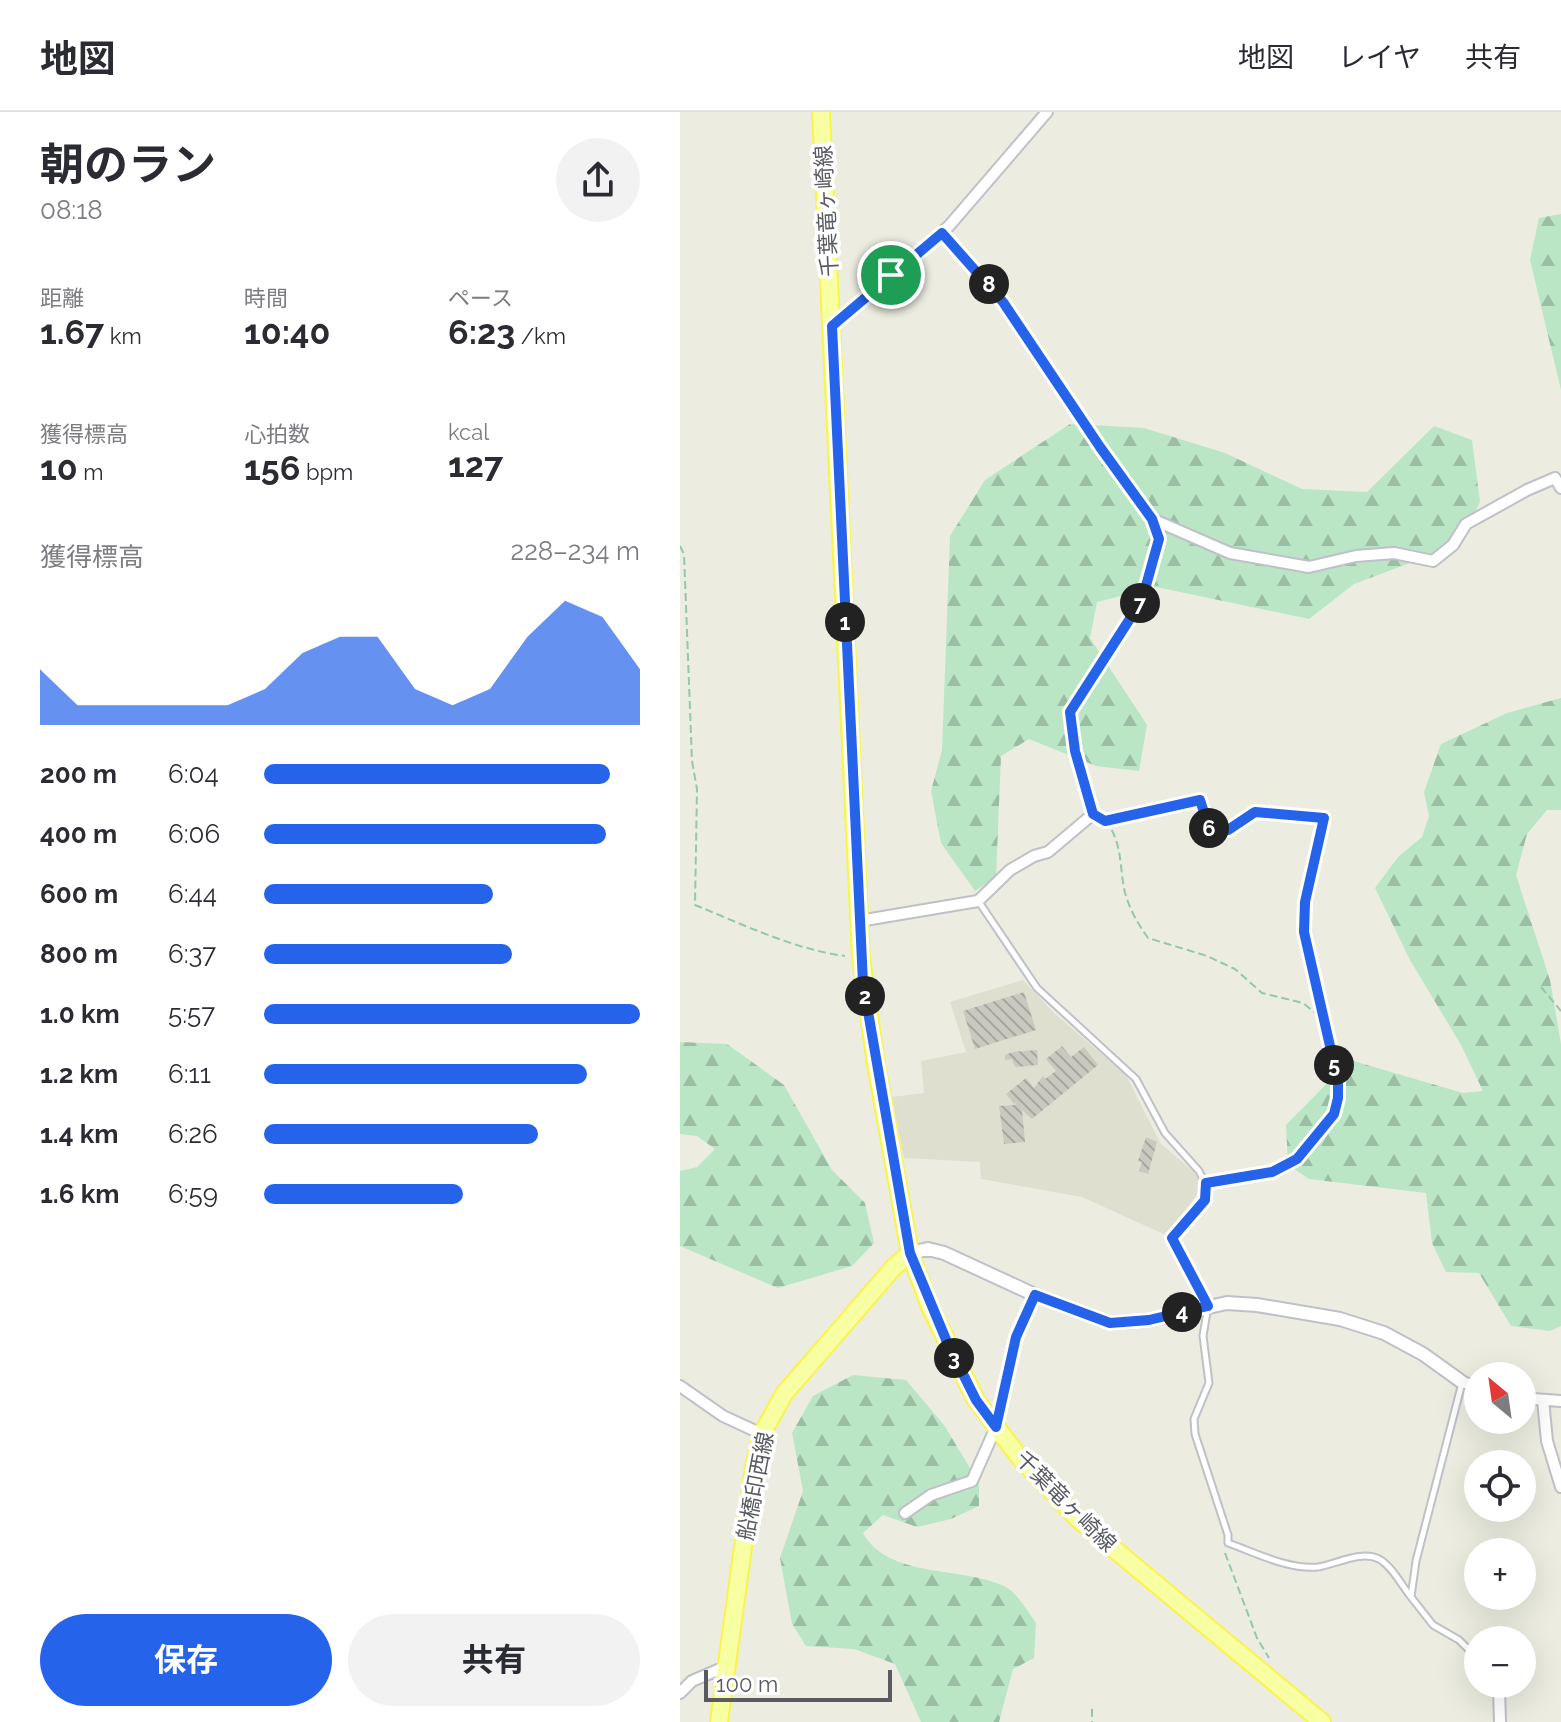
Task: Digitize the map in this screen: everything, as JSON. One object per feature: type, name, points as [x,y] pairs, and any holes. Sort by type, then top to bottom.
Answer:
[{"type":"main road","name":"千葉竜ヶ崎線","points":[[821,112],[861,958],[876,1064],[910,1253],[925,1296],[976,1400],[1046,1488],[1078,1519],[1322,1722]]},
{"type":"main road","name":"船橋印西線","points":[[719,1722],[754,1467],[762,1434],[784,1394],[894,1267],[910,1253]]},
{"type":"street","points":[[832,326],[942,233],[1047,112]]},
{"type":"street","points":[[859,921],[978,901],[1010,870],[1048,852],[1093,814],[1075,751],[1070,712],[1142,600],[1159,539],[1152,519],[1003,302],[942,233]]},
{"type":"street","points":[[1152,519],[1230,553],[1309,567],[1356,556],[1394,553],[1433,561],[1453,545],[1466,524],[1555,478],[1561,488]]},
{"type":"street","points":[[910,1253],[928,1249],[944,1253],[1035,1295],[1110,1323],[1149,1320],[1208,1306],[1242,1303],[1340,1319],[1384,1333],[1423,1354],[1462,1382]]},
{"type":"street","points":[[905,1513],[931,1495],[972,1481],[996,1427],[1016,1337],[1035,1295]]},
{"type":"street","points":[[680,1386],[723,1416],[762,1434]]},
{"type":"street","points":[[1536,1399],[1561,1401]]},
{"type":"street","points":[[1543,1400],[1547,1441],[1561,1487]]},
{"type":"street","points":[[680,1693],[692,1681],[727,1666]]},
{"type":"street","points":[[1499,1698],[1500,1722]]},
{"type":"lane","points":[[978,901],[1037,988],[1136,1079],[1165,1133],[1194,1164],[1206,1183],[1205,1200],[1172,1238],[1208,1306],[1203,1336],[1209,1383],[1194,1419],[1195,1434],[1228,1543],[1296,1567],[1320,1567],[1364,1556],[1381,1560],[1433,1625],[1464,1645]]},
{"type":"lane","points":[[1411,1597],[1416,1561],[1462,1382]]},
{"type":"path","points":[[680,546],[684,554],[692,761],[697,789],[695,905],[816,950],[861,958]]},
{"type":"path","points":[[1206,1183],[1282,1169],[1297,1159],[1334,1114],[1338,1081],[1304,932],[1305,902],[1324,818],[1255,812],[1228,830],[1210,831],[1200,800],[1105,821],[1115,833],[1120,850],[1124,890],[1130,909],[1148,938],[1207,956],[1235,969],[1262,993],[1303,1003],[1324,1020]]},
{"type":"path","points":[[1541,987],[1561,1011]]},
{"type":"path","points":[[1228,1543],[1223,1547],[1257,1638],[1272,1662]]},
{"type":"path","points":[[1092,1709],[1092,1722]]},
{"type":"shaded area","points":[[1023,980],[1054,1013],[1126,1075],[1161,1144],[1193,1171],[1202,1187],[1168,1236],[1082,1197],[981,1179],[980,1162],[904,1158],[892,1097],[924,1093],[921,1061],[966,1052],[950,1002]]},
{"type":"green space","points":[[1561,214],[1561,390],[1530,260],[1539,218]]},
{"type":"green space","points":[[1070,424],[1144,428],[1225,453],[1302,489],[1367,492],[1434,426],[1472,440],[1480,502],[1458,545],[1354,584],[1309,619],[1156,587],[1097,602],[1090,638],[1147,725],[1139,771],[1096,766],[1029,739],[1001,756],[996,877],[975,891],[941,843],[931,791],[942,750],[950,536],[985,480]]},
{"type":"green space","points":[[1561,698],[1561,810],[1547,810],[1527,834],[1516,875],[1550,980],[1561,1044],[1561,1326],[1550,1331],[1511,1326],[1479,1273],[1446,1272],[1432,1243],[1426,1193],[1309,1179],[1288,1165],[1286,1125],[1350,1060],[1463,1093],[1483,1091],[1461,1045],[1410,960],[1375,888],[1398,857],[1422,837],[1429,816],[1424,792],[1441,744],[1507,713]]},
{"type":"green space","points":[[680,1042],[727,1044],[784,1085],[832,1170],[865,1203],[874,1243],[852,1266],[778,1288],[680,1246],[680,1171],[697,1167],[715,1149],[697,1136],[680,1134]]},
{"type":"green space","points":[[853,1375],[906,1380],[944,1425],[979,1483],[979,1506],[951,1519],[917,1527],[883,1515],[863,1533],[875,1548],[890,1558],[908,1565],[1004,1586],[1026,1608],[1036,1623],[1034,1658],[1013,1669],[999,1722],[921,1722],[895,1664],[854,1649],[806,1646],[792,1624],[780,1558],[803,1491],[792,1433],[813,1396]]},
{"type":"building","points":[[1024,992],[1036,1030],[975,1049],[963,1011]]},
{"type":"building","points":[[1062,1046],[1071,1057],[1084,1047],[1098,1065],[1032,1119],[1022,1110],[1025,1142],[1004,1144],[999,1106],[1015,1105],[1017,1101],[1014,1104],[1006,1094],[1026,1078],[1034,1088],[1043,1076],[1045,1079],[1056,1071],[1046,1059]]},
{"type":"building","points":[[1037,1050],[1038,1065],[1015,1067],[1012,1059],[1005,1060],[1005,1055],[1013,1052]]},
{"type":"building","points":[[1146,1137],[1157,1142],[1148,1174],[1139,1171],[1142,1162],[1138,1161]]},
{"type":"route","points":[[942,233],[1003,302],[1152,519],[1159,539],[1142,600],[1070,712],[1075,751],[1093,814],[1105,821],[1200,800],[1210,831],[1228,830],[1255,812],[1324,818],[1305,902],[1304,932],[1338,1081],[1334,1114],[1297,1159],[1282,1169],[1206,1183],[1205,1200],[1172,1238],[1208,1306],[1149,1320],[1110,1323],[1035,1295],[1016,1337],[996,1427],[976,1400],[947,1342],[910,1253],[863,983],[832,326],[891,275],[942,233]]}]
